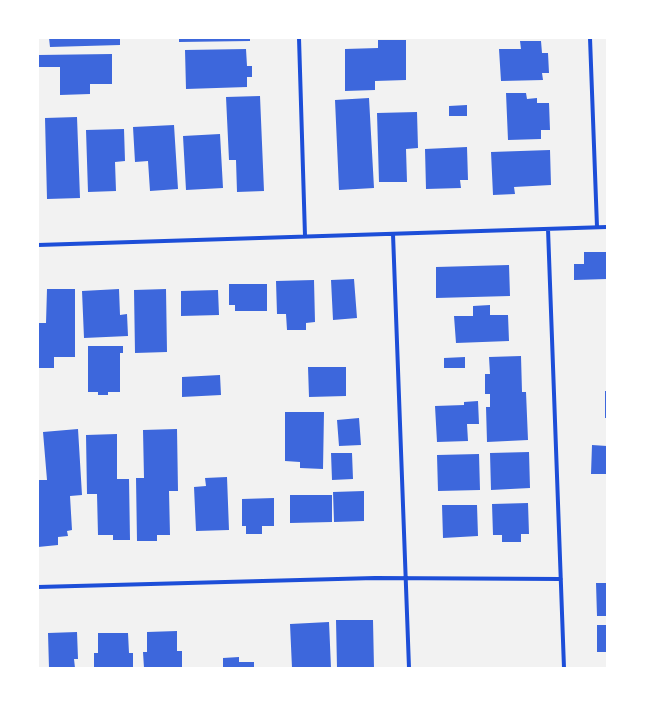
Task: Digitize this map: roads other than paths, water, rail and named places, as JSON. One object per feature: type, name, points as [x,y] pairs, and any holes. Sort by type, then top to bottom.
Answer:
[{"type":"street","points":[[299,38],[304,236]]},
{"type":"street","points":[[590,38],[596,227]]},
{"type":"street","points":[[38,245],[607,227]]},
{"type":"street","points":[[548,229],[564,668]]},
{"type":"street","points":[[393,234],[409,668]]},
{"type":"street","points":[[38,587],[405,578],[561,579]]}]
